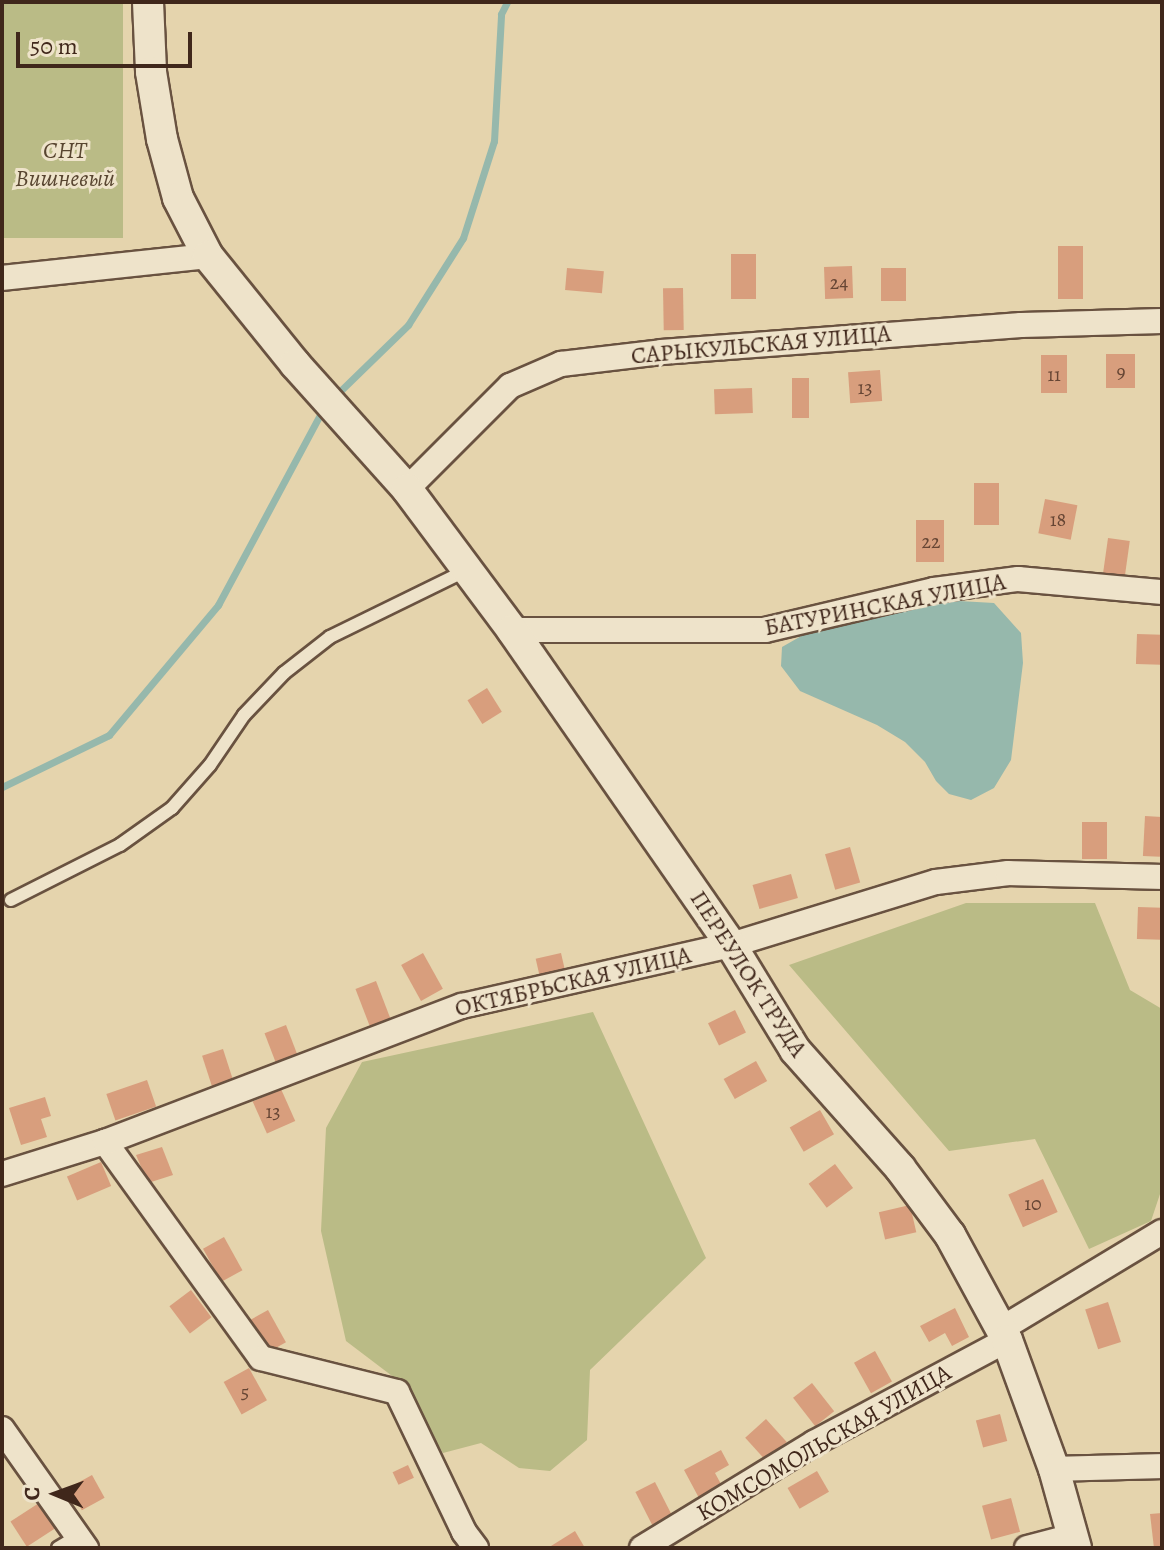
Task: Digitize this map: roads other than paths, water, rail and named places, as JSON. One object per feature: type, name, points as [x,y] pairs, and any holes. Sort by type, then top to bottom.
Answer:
[{"type":"street","name":"ПЕРЕУЛОК ТРУДА","points":[[148,2],[151,72],[162,139],[178,198],[208,256],[295,364],[407,489],[468,569],[731,945],[795,1050],[900,1168],[950,1235],[1004,1335],[1054,1469],[1074,1542]]},
{"type":"street","points":[[2,278],[208,256]]},
{"type":"street","name":"САРЫКУЛЬСКАЯ УЛИЦА","points":[[407,489],[510,386],[561,364],[661,352],[1021,325],[1162,321]]},
{"type":"street","name":"БАТУРИНСКАЯ УЛИЦА","points":[[512,630],[765,630],[934,590],[1018,579],[1162,592]]},
{"type":"street","name":"ОКТЯБРЬСКАЯ УЛИЦА","points":[[2,1174],[105,1142],[462,1006],[731,945],[936,882],[1008,873],[1162,877]]},
{"type":"street","points":[[105,1142],[261,1358],[397,1392],[464,1532],[476,1548]]},
{"type":"street","name":"КОМСОМОЛЬСКАЯ УЛИЦА","points":[[642,1548],[814,1443],[1004,1335],[1162,1232]]},
{"type":"street","points":[[2,1429],[74,1544]]},
{"type":"street","points":[[1054,1469],[1162,1466]]},
{"type":"street","points":[[1027,1548],[1074,1542]]},
{"type":"lane","points":[[11,900],[120,845],[172,808],[210,765],[244,715],[284,673],[330,637],[468,569]]},
{"type":"water","points":[[942,600],[994,603],[1021,633],[1023,663],[1011,760],[994,788],[971,800],[949,794],[905,742],[877,725],[800,691],[781,666],[782,647],[803,635]]},
{"type":"waterway","points":[[333,398],[408,325],[463,238],[494,141],[501,14],[507,2]]},
{"type":"waterway","points":[[2,787],[109,735],[218,605],[324,407]]},
{"type":"park label","name":"СНТ Вишневый","points":[[65,165]]}]
